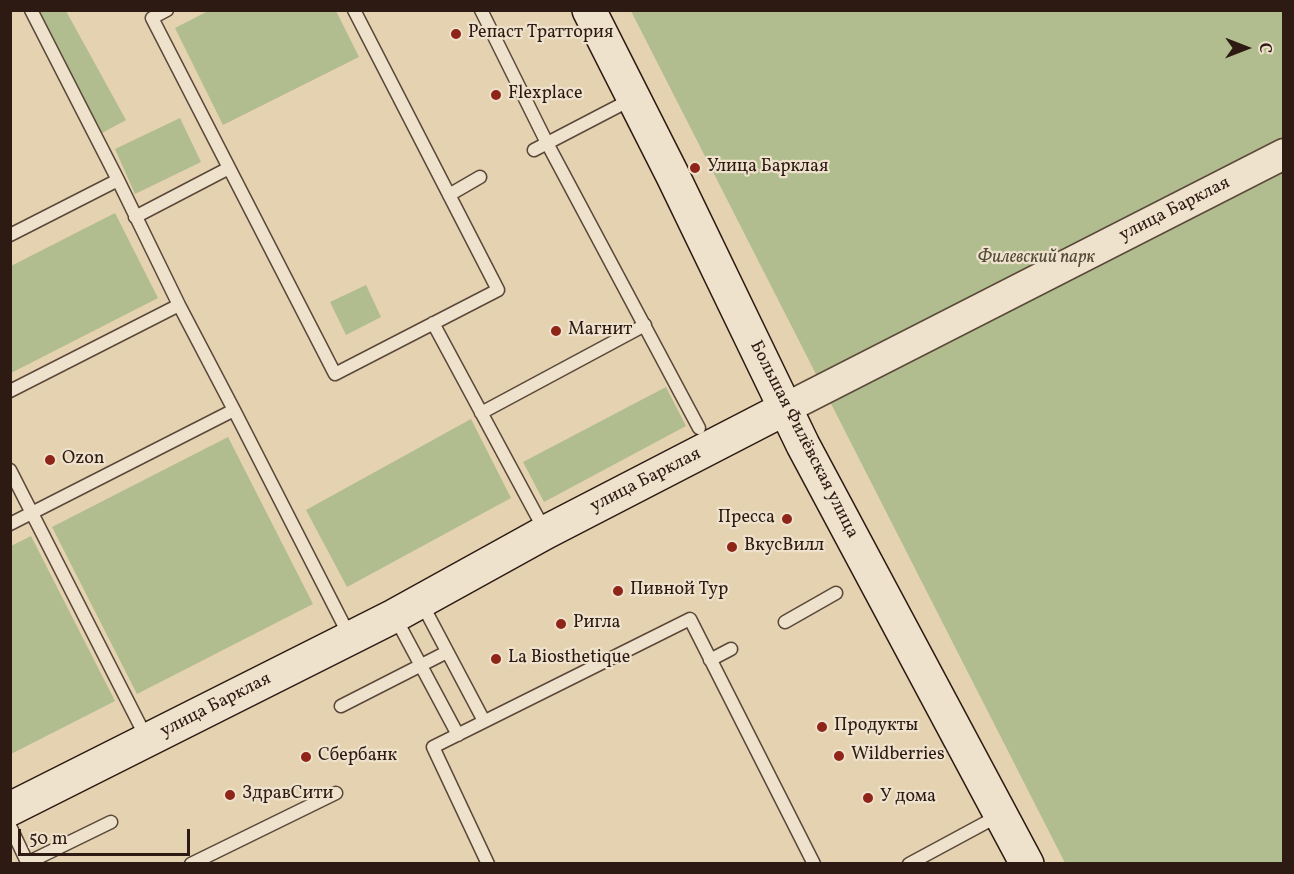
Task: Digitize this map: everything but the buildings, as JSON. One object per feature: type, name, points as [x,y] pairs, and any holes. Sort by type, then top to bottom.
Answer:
[{"type":"main road","name":"Большая Филёвская улица","points":[[590,10],[803,445],[1027,864]]},
{"type":"main road","name":"улица Барклая","points":[[10,809],[350,638],[546,532],[786,408]]},
{"type":"street","name":"улица Барклая","points":[[786,408],[1284,154]]},
{"type":"lane","points":[[31,10],[350,638]]},
{"type":"lane","points":[[167,10],[153,18],[335,374],[498,290],[354,10]]},
{"type":"lane","points":[[481,10],[547,143],[699,428]]},
{"type":"lane","points":[[534,150],[634,98]]},
{"type":"lane","points":[[135,217],[229,168]]},
{"type":"lane","points":[[449,195],[480,177]]},
{"type":"lane","points":[[10,235],[118,180]]},
{"type":"lane","points":[[10,391],[179,305]]},
{"type":"lane","points":[[433,324],[546,532]]},
{"type":"lane","points":[[481,413],[645,325]]},
{"type":"lane","points":[[10,524],[234,410]]},
{"type":"lane","points":[[10,470],[148,740]]},
{"type":"lane","points":[[784,622],[836,593]]},
{"type":"lane","points":[[407,608],[447,652],[484,721]]},
{"type":"lane","points":[[407,608],[421,666],[458,735]]},
{"type":"lane","points":[[488,864],[433,747],[690,619],[814,864]]},
{"type":"lane","points":[[710,660],[731,649]]},
{"type":"lane","points":[[341,706],[447,652]]},
{"type":"lane","points":[[191,864],[336,793]]},
{"type":"lane","points":[[909,864],[1001,815]]},
{"type":"lane","points":[[10,826],[28,863],[111,822]]},
{"type":"green space","points":[[210,10],[336,11],[359,57],[223,125],[175,28]]},
{"type":"green space","points":[[38,11],[66,11],[126,120],[102,133]]},
{"type":"green space","name":"Филевский парк","points":[[631,11],[1283,11],[1283,863],[1065,863]]},
{"type":"green space","points":[[180,118],[201,162],[135,194],[115,149]]},
{"type":"green space","points":[[115,213],[158,298],[11,373],[11,266]]},
{"type":"green space","points":[[366,285],[381,317],[346,335],[330,302]]},
{"type":"green space","points":[[666,387],[686,426],[544,502],[523,462]]},
{"type":"green space","points":[[471,419],[511,498],[347,587],[306,510]]},
{"type":"green space","points":[[228,437],[313,604],[137,694],[52,527]]},
{"type":"green space","points":[[31,536],[115,701],[11,754],[11,546]]},
{"type":"place","name":"Репаст Траттория","points":[[456,34]]},
{"type":"place","name":"Flexplace","points":[[496,95]]},
{"type":"place","name":"Улица Барклая","points":[[695,168]]},
{"type":"place","name":"Магнит","points":[[556,331]]},
{"type":"place","name":"Ozon","points":[[50,460]]},
{"type":"place","name":"Пресса","points":[[787,519]]},
{"type":"place","name":"ВкусВилл","points":[[732,547]]},
{"type":"place","name":"Пивной Тур","points":[[618,591]]},
{"type":"place","name":"Ригла","points":[[561,624]]},
{"type":"place","name":"La Biosthetique","points":[[496,659]]},
{"type":"place","name":"Продукты","points":[[822,727]]},
{"type":"place","name":"Wildberries","points":[[839,756]]},
{"type":"place","name":"Сбербанк","points":[[306,757]]},
{"type":"place","name":"ЗдравСити","points":[[230,795]]},
{"type":"place","name":"У дома","points":[[868,798]]}]
